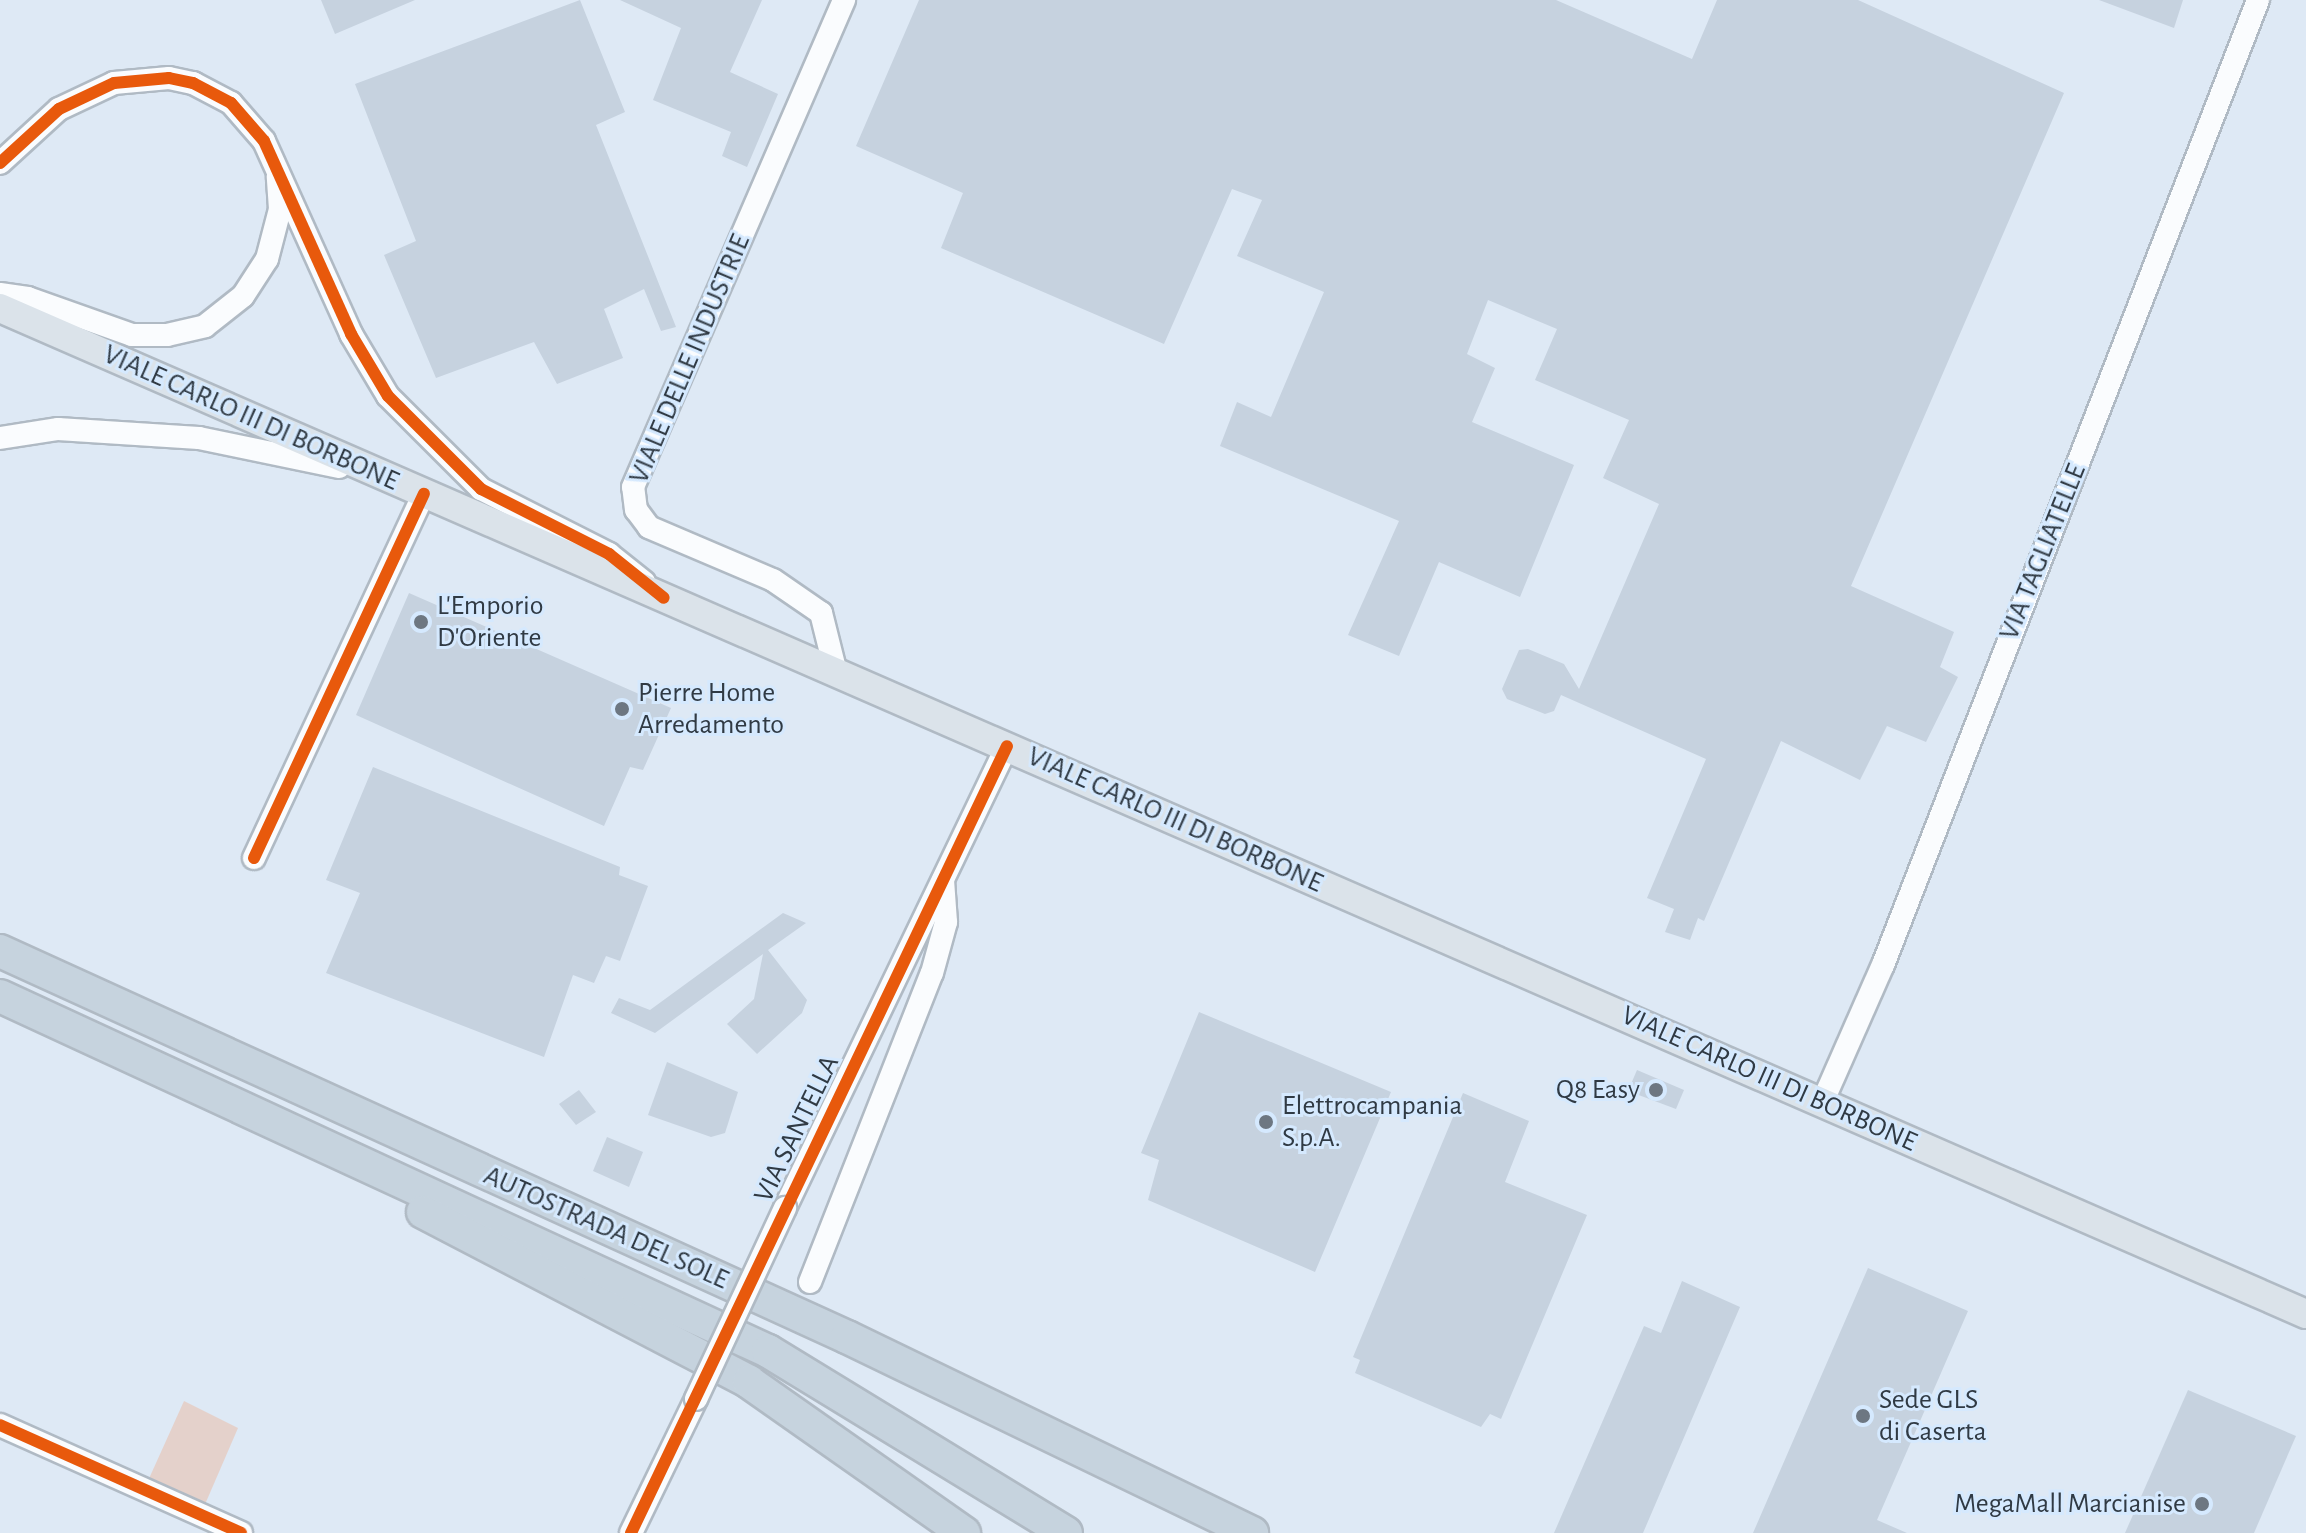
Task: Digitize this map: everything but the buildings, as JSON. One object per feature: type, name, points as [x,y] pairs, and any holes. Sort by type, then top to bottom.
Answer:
[{"type":"highway","name":"AUTOSTRADA DEL SOLE","points":[[0,951],[847,1337],[1252,1533]]},
{"type":"highway","name":"AUTOSTRADA DEL SOLE","points":[[0,996],[768,1351],[1066,1533]]},
{"type":"highway","points":[[323,1147],[482,1247],[749,1382],[964,1533]]},
{"type":"main road","name":"VIALE CARLO III DI BORBONE","points":[[0,308],[2306,1314]]},
{"type":"street","name":"VIALE DELLE INDUSTRIE","points":[[836,673],[821,613],[773,580],[649,527],[636,510],[633,487],[844,0]]},
{"type":"street","name":"VIA TAGLIATELLE","points":[[1822,1103],[1883,965],[2258,0]]},
{"type":"street","points":[[0,163],[78,97],[104,86],[151,78],[193,83],[231,103],[249,119],[277,168],[367,365],[426,439],[481,489],[609,554],[664,598]]},
{"type":"street","points":[[0,294],[28,298],[132,335],[167,335],[205,326],[243,296],[267,259],[280,209],[277,168]]},
{"type":"street","points":[[0,438],[58,429],[199,438],[313,459],[417,491],[254,858]]},
{"type":"street","name":"VIA SANTELLA","points":[[631,1533],[1007,746]]},
{"type":"street","points":[[810,1282],[932,973],[946,922],[943,880]]},
{"type":"street","points":[[0,1425],[241,1533]]},
{"type":"shaded area","points":[[184,1401],[238,1428],[203,1509],[147,1483]]},
{"type":"cycle path","points":[[0,163],[59,109],[114,83],[169,78],[193,83],[231,103],[264,141],[351,334],[388,396],[481,489],[609,554],[664,598]]},
{"type":"cycle path","points":[[254,858],[424,494]]},
{"type":"cycle path","points":[[631,1533],[1007,746]]},
{"type":"cycle path","points":[[0,1425],[241,1533]]},
{"type":"place","name":"L'Emporio D'Oriente","points":[[421,622]]},
{"type":"place","name":"Pierre Home Arredamento","points":[[622,709]]},
{"type":"place","name":"Q8 Easy","points":[[1656,1090]]},
{"type":"place","name":"Elettrocampania S.p.A.","points":[[1266,1122]]},
{"type":"place","name":"Sede GLS di Caserta","points":[[1863,1416]]},
{"type":"place","name":"MegaMall Marcianise","points":[[2202,1504]]}]
